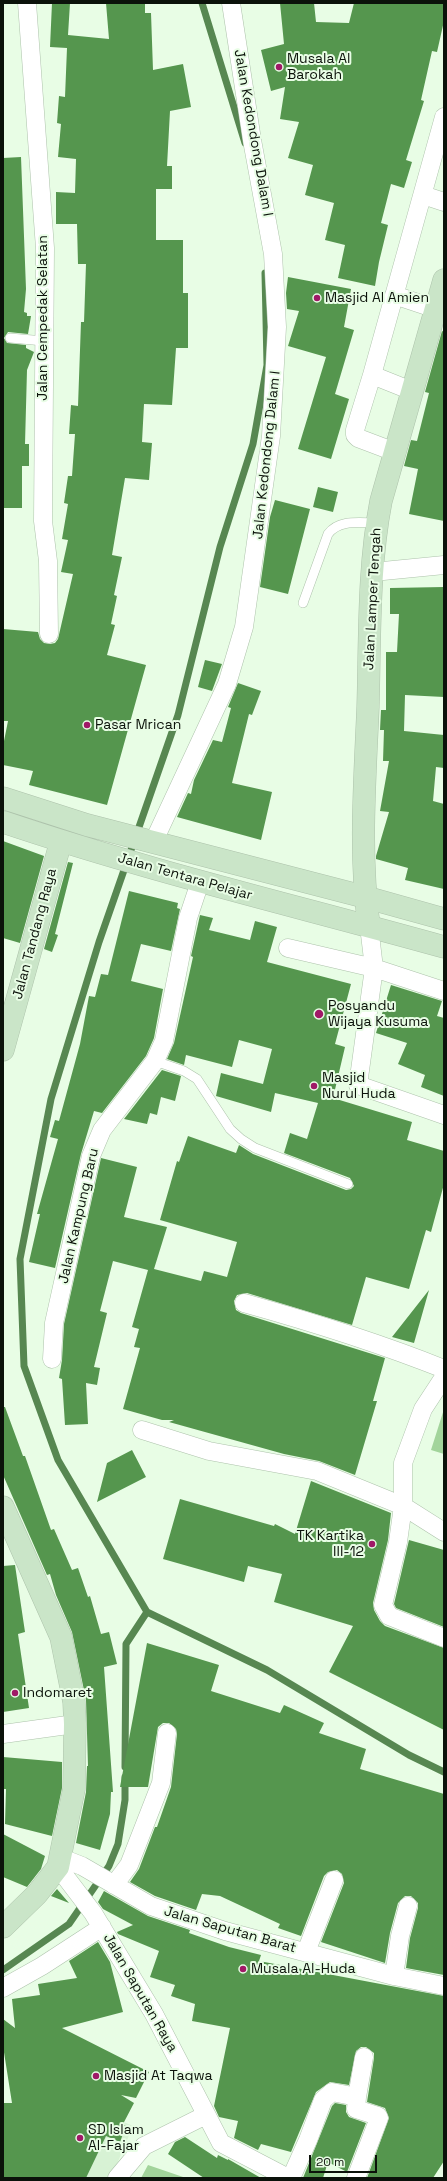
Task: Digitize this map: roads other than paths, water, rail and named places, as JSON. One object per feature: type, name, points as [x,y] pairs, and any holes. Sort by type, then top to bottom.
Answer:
[{"type":"main road","name":"Jalan Lamper Tengah","points":[[369,926],[365,897],[365,780],[373,572],[377,523],[412,391],[440,311],[444,280]]},
{"type":"main road","name":"Jalan Tentara Pelajar","points":[[3,798],[87,825],[444,919]]},
{"type":"main road","name":"Jalan Tentara Pelajar","points":[[3,822],[88,850],[200,882],[444,947]]},
{"type":"main road","name":"Jalan Tandang Raya","points":[[3,1050],[61,841]]},
{"type":"main road","points":[[3,1927],[37,1894],[58,1862],[74,1789],[75,1724],[73,1695],[61,1637],[5,1519]]},
{"type":"street","name":"Jalan Cempedak Selatan","points":[[27,3],[45,248],[43,521],[48,561],[49,634]]},
{"type":"street","name":"Jalan Kedondong Dalam I","points":[[149,842],[227,684],[244,627],[272,436],[277,327],[273,254],[252,140],[231,3]]},
{"type":"street","points":[[395,452],[358,438],[355,435],[423,196],[444,116]]},
{"type":"street","points":[[423,196],[444,202]]},
{"type":"street","points":[[394,295],[440,311]]},
{"type":"street","points":[[372,375],[412,391]]},
{"type":"street","points":[[373,572],[444,565]]},
{"type":"street","name":"Jalan Kampung Baru","points":[[52,1359],[54,1323],[91,1156],[102,1130],[155,1061],[164,1041],[188,918],[200,882]]},
{"type":"street","points":[[369,926],[374,968],[358,1085],[444,1115]]},
{"type":"street","points":[[288,948],[374,968],[444,991]]},
{"type":"street","points":[[244,1303],[395,1349],[444,1369]]},
{"type":"street","points":[[444,1377],[423,1409],[403,1463],[403,1506],[398,1542],[383,1605],[385,1611],[394,1618],[444,1638]]},
{"type":"street","points":[[142,1430],[209,1451],[317,1471],[403,1506],[444,1532]]},
{"type":"street","points":[[3,1734],[75,1724]]},
{"type":"street","points":[[114,1885],[129,1865],[161,1782],[167,1733]]},
{"type":"street","name":"Jalan Saputan Barat","points":[[58,1862],[82,1866],[151,1906],[225,1931],[394,1976],[444,1986]]},
{"type":"street","name":"Jalan Saputan Raya","points":[[58,1862],[72,1885],[97,1920],[154,2014],[221,2142],[289,2178]]},
{"type":"street","points":[[306,1952],[334,1880]]},
{"type":"street","points":[[394,1976],[400,1936],[408,1906]]},
{"type":"street","points":[[3,1988],[42,1966],[97,1920]]},
{"type":"street","points":[[356,2178],[379,2118],[378,2116],[356,2109],[364,2057]]},
{"type":"street","points":[[289,2178],[308,2140],[323,2100],[332,2092],[357,2096]]},
{"type":"street","points":[[117,2178],[144,2146],[206,2115]]},
{"type":"lane","points":[[10,338],[44,341]]},
{"type":"lane","points":[[303,603],[328,534],[332,528],[338,525],[377,523]]},
{"type":"lane","points":[[155,1061],[184,1071],[196,1079],[219,1114],[241,1139],[255,1148],[348,1184]]},
{"type":"waterway","points":[[202,3],[245,143]]},
{"type":"waterway","points":[[265,273],[267,365],[253,444],[220,547],[178,715],[99,942],[51,1099],[20,1259],[24,1366],[58,1460],[147,1612],[267,1670],[409,1755],[444,1772]]},
{"type":"waterway","points":[[125,1767],[126,1644],[147,1612]]},
{"type":"waterway","points":[[3,1970],[69,1924],[109,1866],[118,1844],[125,1800],[125,1777]]},
{"type":"place","name":"Musala Al Barokah","points":[[279,67]]},
{"type":"place","name":"Masjid Al Amien","points":[[317,298]]},
{"type":"place","name":"Pasar Mrican","points":[[87,725]]},
{"type":"place","name":"Posyandu Wijaya Kusuma","points":[[319,1014]]},
{"type":"place","name":"Masjid Nurul Huda","points":[[314,1086]]},
{"type":"place","name":"TK Kartika III-12","points":[[372,1544]]},
{"type":"place","name":"Indomaret","points":[[15,1693]]},
{"type":"place","name":"Musala Al-Huda","points":[[243,1969]]},
{"type":"place","name":"Masjid At Taqwa","points":[[96,2076]]},
{"type":"place","name":"SD Islam Al-Fajar","points":[[80,2138]]}]
